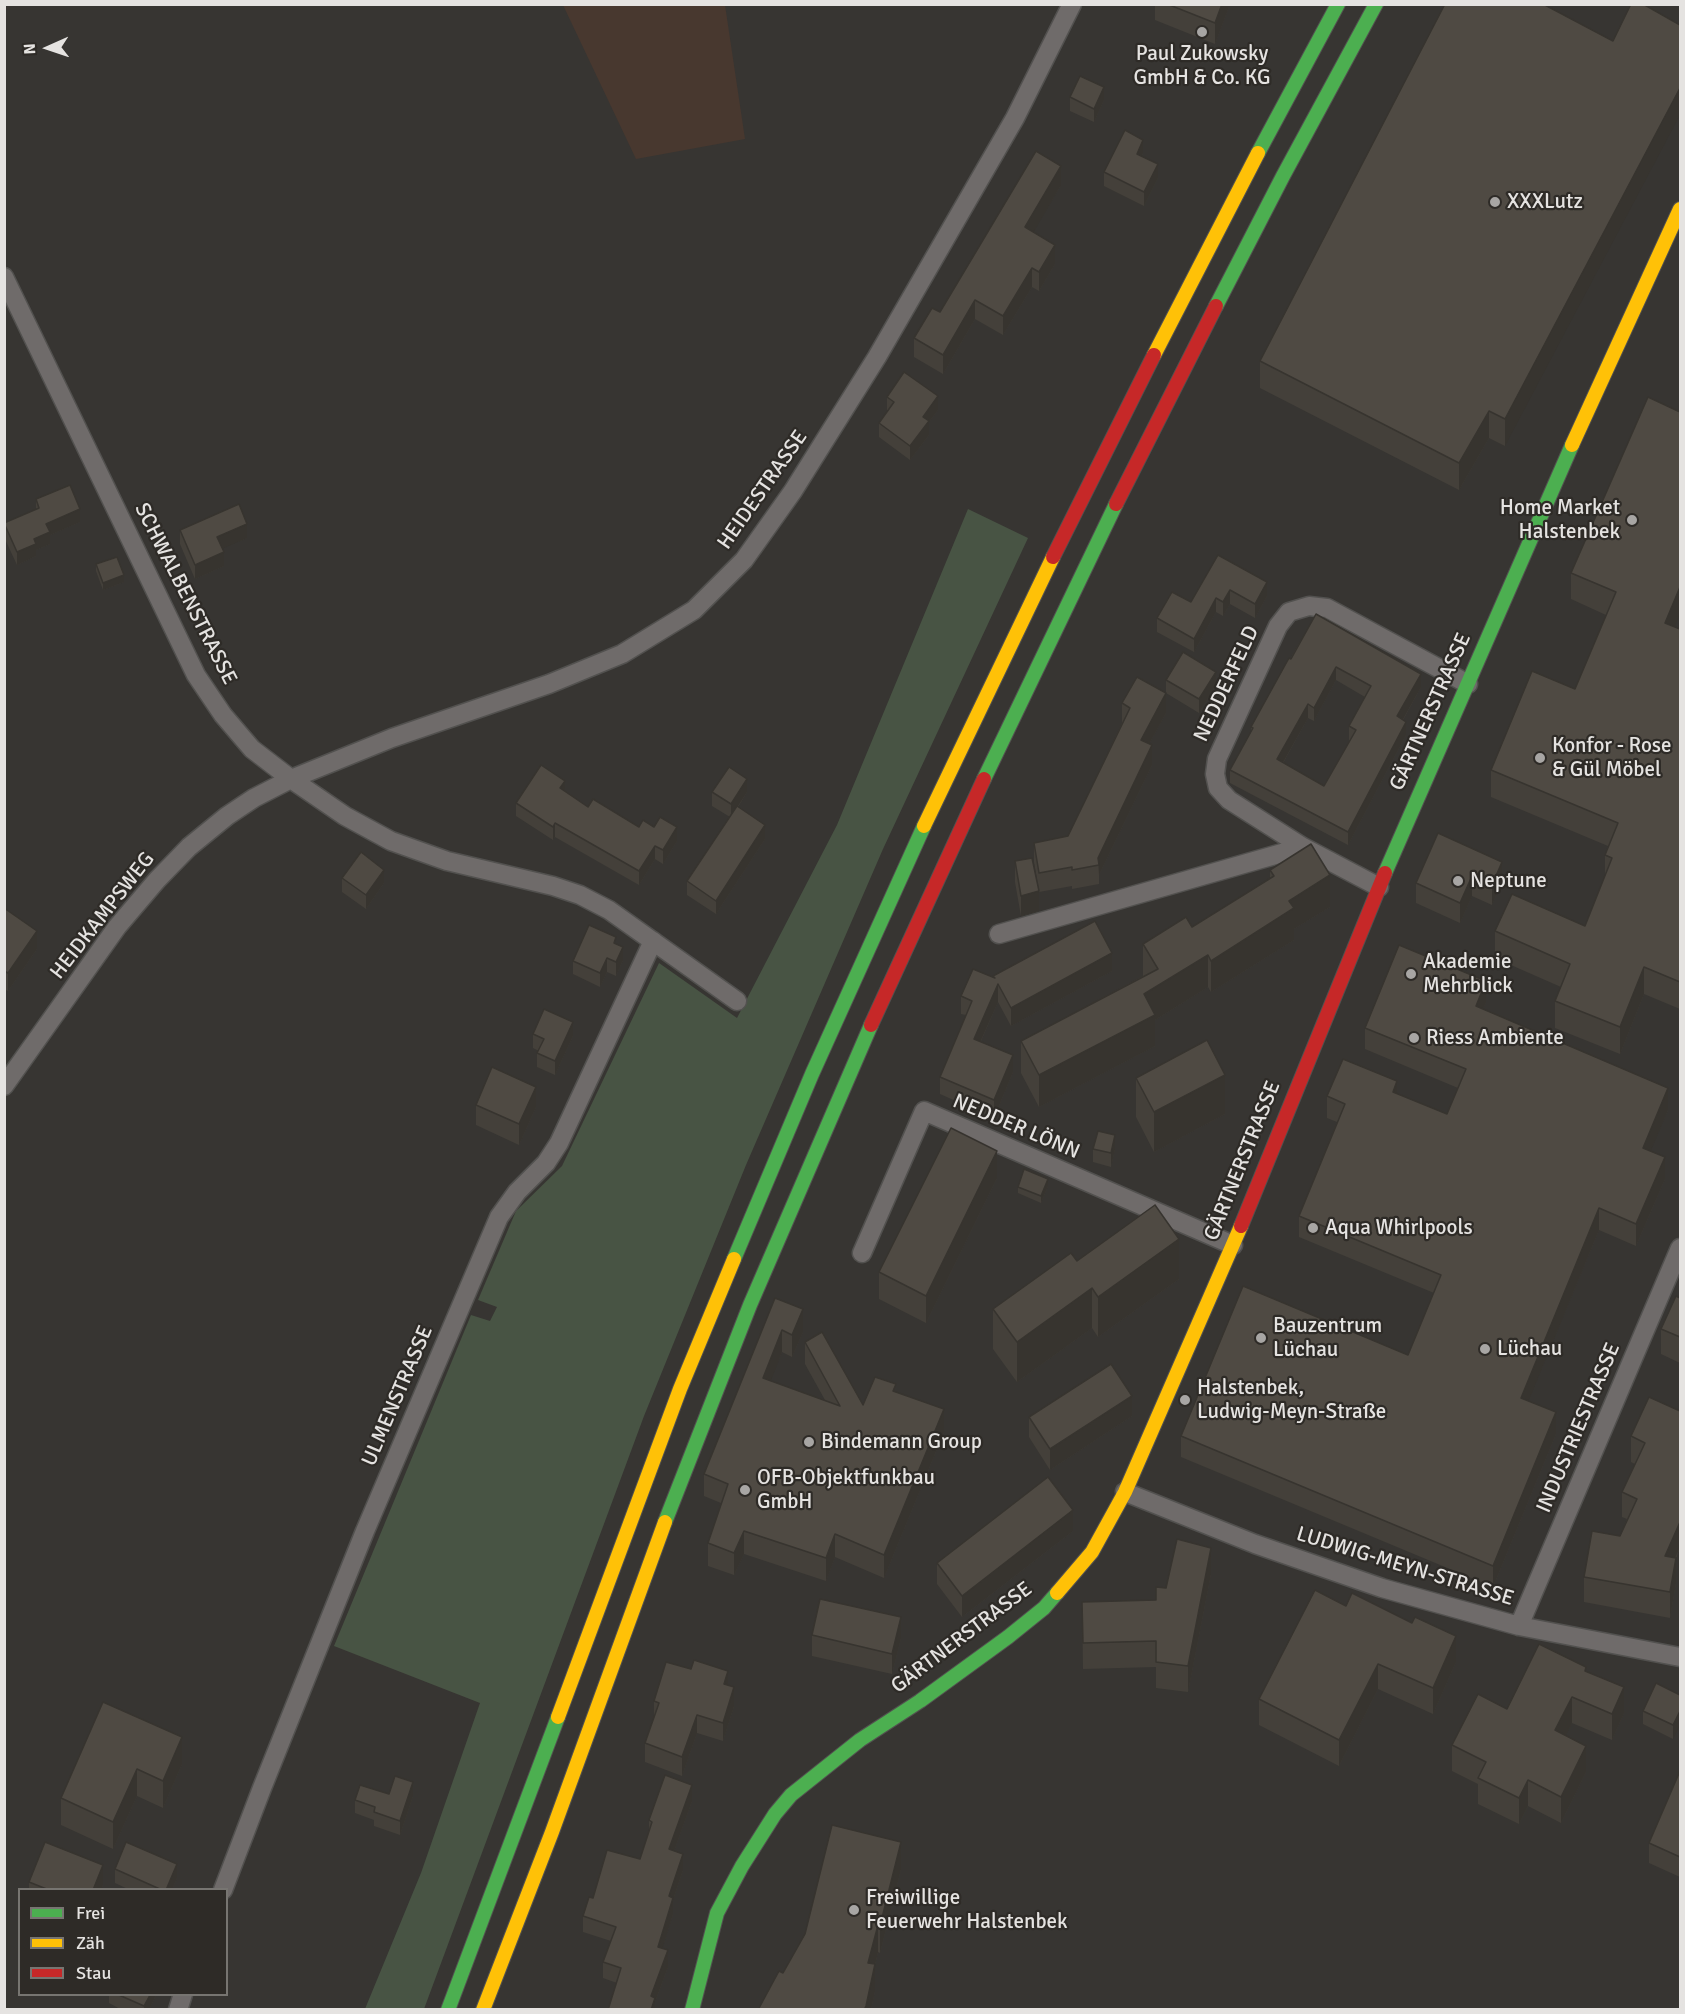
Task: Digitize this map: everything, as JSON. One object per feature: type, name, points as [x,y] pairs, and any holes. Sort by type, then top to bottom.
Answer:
[{"type":"main road","points":[[448,2010],[524,1812],[680,1389],[817,1063],[916,843],[1026,611],[1256,156],[1338,4]]},
{"type":"main road","points":[[483,2010],[552,1832],[643,1579],[704,1419],[841,1091],[947,856],[1115,505],[1278,187],[1376,4]]},
{"type":"main road","name":"GÄRTNERSTRASSE","points":[[692,2010],[717,1912],[742,1866],[775,1814],[791,1795],[832,1761],[920,1701],[1044,1608],[1092,1552],[1125,1492],[1233,1245],[1379,887],[1553,487],[1680,209]]},
{"type":"street","name":"HEIDESTRASSE","points":[[291,779],[392,738],[549,684],[622,654],[694,610],[744,560],[793,491],[871,367],[1015,118],[1072,4]]},
{"type":"street","name":"SCHWALBENSTRASSE","points":[[4,277],[196,675],[223,715],[252,748],[291,779],[345,816],[391,841],[447,861],[553,885],[580,895],[609,910],[737,1000]]},
{"type":"street","name":"NEDDERFELD","points":[[1379,887],[1303,847],[1229,800],[1218,788],[1215,774],[1217,759],[1278,626],[1289,612],[1309,606],[1327,608],[1468,684]]},
{"type":"street","name":"HEIDKAMPSWEG","points":[[4,1086],[117,927],[157,880],[189,847],[227,816],[254,798],[291,779]]},
{"type":"street","points":[[999,934],[1303,847]]},
{"type":"street","name":"ULMENSTRASSE","points":[[224,1888],[365,1531],[499,1217],[517,1192],[546,1162],[559,1143],[653,941]]},
{"type":"street","name":"NEDDER LÖNN","points":[[862,1253],[924,1111],[1233,1245]]},
{"type":"street","name":"INDUSTRIESTRASSE","points":[[1519,1626],[1680,1248]]},
{"type":"street","name":"LUDWIG-MEYN-STRASSE","points":[[1125,1492],[1255,1544],[1372,1584],[1519,1626],[1680,1658]]},
{"type":"shaded area","points":[[563,5],[725,5],[745,139],[636,159]]},
{"type":"green space","points":[[968,509],[1028,538],[883,849],[746,1165],[644,1416],[424,2009],[365,2009],[421,1873],[480,1703],[334,1646],[471,1315],[490,1321],[497,1307],[478,1300],[516,1211],[562,1166],[659,963],[737,1018],[837,825]]},
{"type":"building","points":[[1167,4],[1222,4],[1215,23]]},
{"type":"building","name":"XXXLutz","points":[[1445,4],[1543,4],[1613,41],[1631,4],[1643,4],[1680,25],[1680,88],[1505,419],[1489,411],[1459,463],[1260,361]]},
{"type":"building","points":[[1080,76],[1104,87],[1094,109],[1070,97]]},
{"type":"building","points":[[1125,130],[1143,140],[1137,154],[1158,164],[1144,192],[1104,172]]},
{"type":"building","points":[[1036,151],[1061,166],[1025,227],[1055,245],[1039,272],[1032,268],[1003,316],[975,300],[943,355],[914,338],[932,308],[940,312]]},
{"type":"building","points":[[904,372],[938,396],[923,417],[929,421],[910,446],[879,423],[894,402],[887,397]]},
{"type":"building","points":[[1648,397],[1680,412],[1680,587],[1665,623],[1680,629],[1680,982],[1644,967],[1620,1027],[1555,1001],[1570,964],[1495,931],[1512,894],[1585,926],[1612,858],[1605,855],[1618,823],[1491,770],[1532,671],[1575,689],[1616,592],[1571,573]]},
{"type":"building","points":[[70,485],[80,509],[46,524],[50,532],[34,539],[36,544],[17,552],[4,523],[39,508],[36,499]]},
{"type":"building","points":[[239,504],[247,524],[217,537],[224,552],[195,565],[180,530]]},
{"type":"building","points":[[1218,555],[1267,582],[1255,604],[1230,590],[1223,602],[1216,598],[1194,639],[1157,618],[1172,592],[1191,602]]},
{"type":"building","points":[[117,557],[124,575],[103,583],[96,564]]},
{"type":"building","points":[[1316,614],[1421,674],[1397,716],[1406,722],[1348,832],[1230,770],[1253,728],[1251,727],[1289,658],[1291,659]],"holes":[[[1336,667],[1371,686],[1349,726],[1356,730],[1324,786],[1277,759],[1308,704],[1314,708]]]},
{"type":"building","points":[[1183,652],[1216,672],[1199,699],[1166,680]]},
{"type":"building","points":[[1137,677],[1166,693],[1141,740],[1152,745],[1098,858],[1099,865],[1039,873],[1034,843],[1068,836],[1130,708],[1122,703]]},
{"type":"building","points":[[541,765],[565,781],[560,788],[588,807],[593,799],[639,827],[643,820],[654,827],[660,817],[677,827],[663,850],[655,846],[639,871],[555,823],[553,827],[516,803]]},
{"type":"building","points":[[729,767],[747,779],[731,804],[712,792]]},
{"type":"building","points":[[737,806],[765,825],[716,901],[687,881]]},
{"type":"building","points":[[1438,833],[1502,862],[1492,885],[1472,876],[1460,903],[1416,883]]},
{"type":"building","points":[[1311,844],[1330,875],[1289,901],[1294,908],[1211,961],[1208,955],[1144,994],[1155,1015],[1039,1075],[1021,1041],[1158,969],[1143,944],[1186,917],[1192,927],[1274,876],[1270,870]]},
{"type":"building","points":[[361,852],[384,870],[366,895],[342,878]]},
{"type":"building","points":[[1032,858],[1039,891],[1021,896],[1015,861]]},
{"type":"building","points":[[4,908],[37,931],[8,973],[4,971]]},
{"type":"building","points":[[1095,921],[1112,953],[1011,1008],[998,984],[974,1039],[1013,1055],[994,1100],[940,1077],[972,1001],[961,996],[973,969],[995,978],[993,976]]},
{"type":"building","points":[[589,925],[616,937],[614,943],[623,947],[616,962],[607,958],[600,973],[573,961]]},
{"type":"building","points":[[1399,945],[1486,981],[1476,1006],[1668,1088],[1643,1148],[1665,1157],[1636,1224],[1599,1208],[1521,1398],[1556,1412],[1493,1566],[1181,1436],[1243,1286],[1408,1355],[1441,1275],[1299,1216],[1345,1104],[1327,1096],[1343,1059],[1397,1081],[1393,1092],[1447,1114],[1466,1069],[1365,1028]]},
{"type":"building","points":[[544,1009],[573,1022],[555,1061],[537,1053],[544,1039],[533,1034]]},
{"type":"building","points":[[1207,1040],[1225,1075],[1154,1112],[1136,1078]]},
{"type":"building","points":[[492,1067],[536,1087],[519,1124],[476,1105]]},
{"type":"building","points":[[951,1128],[997,1151],[926,1296],[879,1272]]},
{"type":"building","points":[[1098,1131],[1115,1135],[1111,1153],[1093,1149]]},
{"type":"building","points":[[1024,1169],[1048,1179],[1041,1196],[1018,1187]]},
{"type":"building","points":[[1155,1205],[1179,1239],[1098,1297],[1092,1288],[1017,1342],[993,1309],[1071,1253],[1077,1261]]},
{"type":"building","points":[[1676,1296],[1680,1298],[1680,1337],[1661,1329]]},
{"type":"building","points":[[775,1298],[803,1309],[792,1335],[782,1330],[763,1378],[840,1406],[805,1342],[822,1332],[863,1405],[875,1377],[896,1384],[893,1391],[944,1409],[884,1555],[835,1534],[826,1558],[744,1531],[734,1553],[708,1543],[728,1484],[704,1474]]},
{"type":"building","points":[[1111,1364],[1132,1396],[1050,1449],[1029,1417]]},
{"type":"building","points":[[1649,1397],[1680,1411],[1680,1522],[1665,1556],[1676,1558],[1670,1592],[1584,1577],[1592,1531],[1620,1536],[1637,1499],[1622,1492],[1645,1443],[1631,1436]]},
{"type":"building","points":[[1048,1477],[1073,1510],[962,1596],[937,1563]]},
{"type":"building","points":[[1177,1539],[1211,1548],[1188,1666],[1156,1662],[1156,1641],[1083,1643],[1082,1602],[1156,1600],[1156,1587],[1166,1588]]},
{"type":"building","points":[[1315,1590],[1346,1606],[1352,1593],[1412,1623],[1415,1617],[1456,1636],[1433,1688],[1378,1664],[1339,1740],[1259,1699]]},
{"type":"building","points":[[820,1599],[901,1617],[892,1654],[812,1635]]},
{"type":"building","points":[[1539,1644],[1586,1667],[1585,1671],[1624,1687],[1612,1714],[1572,1697],[1555,1730],[1586,1746],[1561,1797],[1528,1780],[1519,1798],[1478,1778],[1486,1762],[1452,1745],[1478,1694],[1507,1709]]},
{"type":"building","points":[[694,1660],[728,1671],[724,1684],[734,1687],[723,1723],[697,1715],[682,1757],[645,1743],[659,1703],[654,1701],[666,1662],[691,1669]]},
{"type":"building","points":[[1656,1683],[1680,1695],[1680,1711],[1673,1725],[1643,1711]]},
{"type":"building","points":[[103,1702],[182,1737],[163,1781],[137,1769],[113,1822],[61,1798]]},
{"type":"building","points":[[1680,1771],[1680,1857],[1649,1843]]},
{"type":"building","points":[[665,1775],[692,1785],[669,1849],[683,1854],[669,1896],[673,1898],[658,1947],[668,1950],[651,1996],[655,1998],[651,2010],[608,2010],[621,1968],[603,1962],[616,1927],[583,1916],[589,1897],[593,1898],[607,1850],[640,1859],[652,1822],[649,1820]]},
{"type":"building","points":[[395,1776],[413,1782],[400,1821],[374,1812],[375,1807],[355,1800],[360,1785],[389,1794]]},
{"type":"building","name":"Freiwillige Feuerwehr Halstenbek","points":[[832,1825],[901,1842],[880,1926],[878,1925],[868,1963],[875,1964],[866,2006],[864,2010],[758,2010],[779,1971],[783,1973],[805,1934]]},
{"type":"building","points":[[45,1842],[103,1865],[94,1888],[44,1888],[29,1882]]},
{"type":"building","points":[[126,1842],[177,1864],[167,1888],[158,1888],[115,1869]]},
{"type":"building","points":[[121,1996],[149,1996],[144,2006]]},
{"type":"traffic: fast","points":[[1258,153],[1338,4]]},
{"type":"traffic: fast","points":[[1216,306],[1376,4]]},
{"type":"traffic: fast","points":[[1385,873],[1572,445]]},
{"type":"traffic: fast","points":[[984,779],[1116,504]]},
{"type":"traffic: fast","points":[[734,1259],[812,1074],[924,826]]},
{"type":"traffic: fast","points":[[665,1522],[750,1305],[871,1025]]},
{"type":"traffic: fast","points":[[692,2010],[717,1913],[742,1866],[775,1814],[791,1795],[860,1740],[920,1701],[1008,1637],[1044,1608],[1057,1593]]},
{"type":"traffic: fast","points":[[448,2010],[558,1717]]},
{"type":"traffic: slow","points":[[1154,355],[1258,153]]},
{"type":"traffic: slow","points":[[1572,445],[1680,209]]},
{"type":"traffic: slow","points":[[924,826],[1053,557]]},
{"type":"traffic: slow","points":[[1057,1593],[1092,1552],[1125,1492],[1241,1226]]},
{"type":"traffic: slow","points":[[558,1717],[680,1389],[734,1259]]},
{"type":"traffic: slow","points":[[483,2010],[552,1832],[665,1522]]},
{"type":"traffic: jam","points":[[1116,504],[1216,306]]},
{"type":"traffic: jam","points":[[1053,557],[1154,355]]},
{"type":"traffic: jam","points":[[871,1025],[984,779]]},
{"type":"traffic: jam","points":[[1241,1226],[1385,873]]},
{"type":"place","name":"Paul Zukowsky GmbH & Co. KG","points":[[1202,32]]},
{"type":"place","name":"XXXLutz","points":[[1495,202]]},
{"type":"place","name":"Home Market Halstenbek","points":[[1632,520]]},
{"type":"place","name":"Konfor - Rose & Gül Möbel","points":[[1540,758]]},
{"type":"place","name":"Neptune","points":[[1458,881]]},
{"type":"place","name":"Akademie Mehrblick","points":[[1411,974]]},
{"type":"place","name":"Riess Ambiente","points":[[1414,1038]]},
{"type":"place","name":"Aqua Whirlpools","points":[[1313,1228]]},
{"type":"place","name":"Bauzentrum Lüchau","points":[[1261,1338]]},
{"type":"place","name":"Lüchau","points":[[1485,1349]]},
{"type":"place","name":"Halstenbek, Ludwig-Meyn-Straße","points":[[1185,1400]]},
{"type":"place","name":"Bindemann Group","points":[[809,1442]]},
{"type":"place","name":"OFB-Objektfunkbau GmbH","points":[[745,1490]]},
{"type":"place","name":"Freiwillige Feuerwehr Halstenbek","points":[[854,1910]]}]
